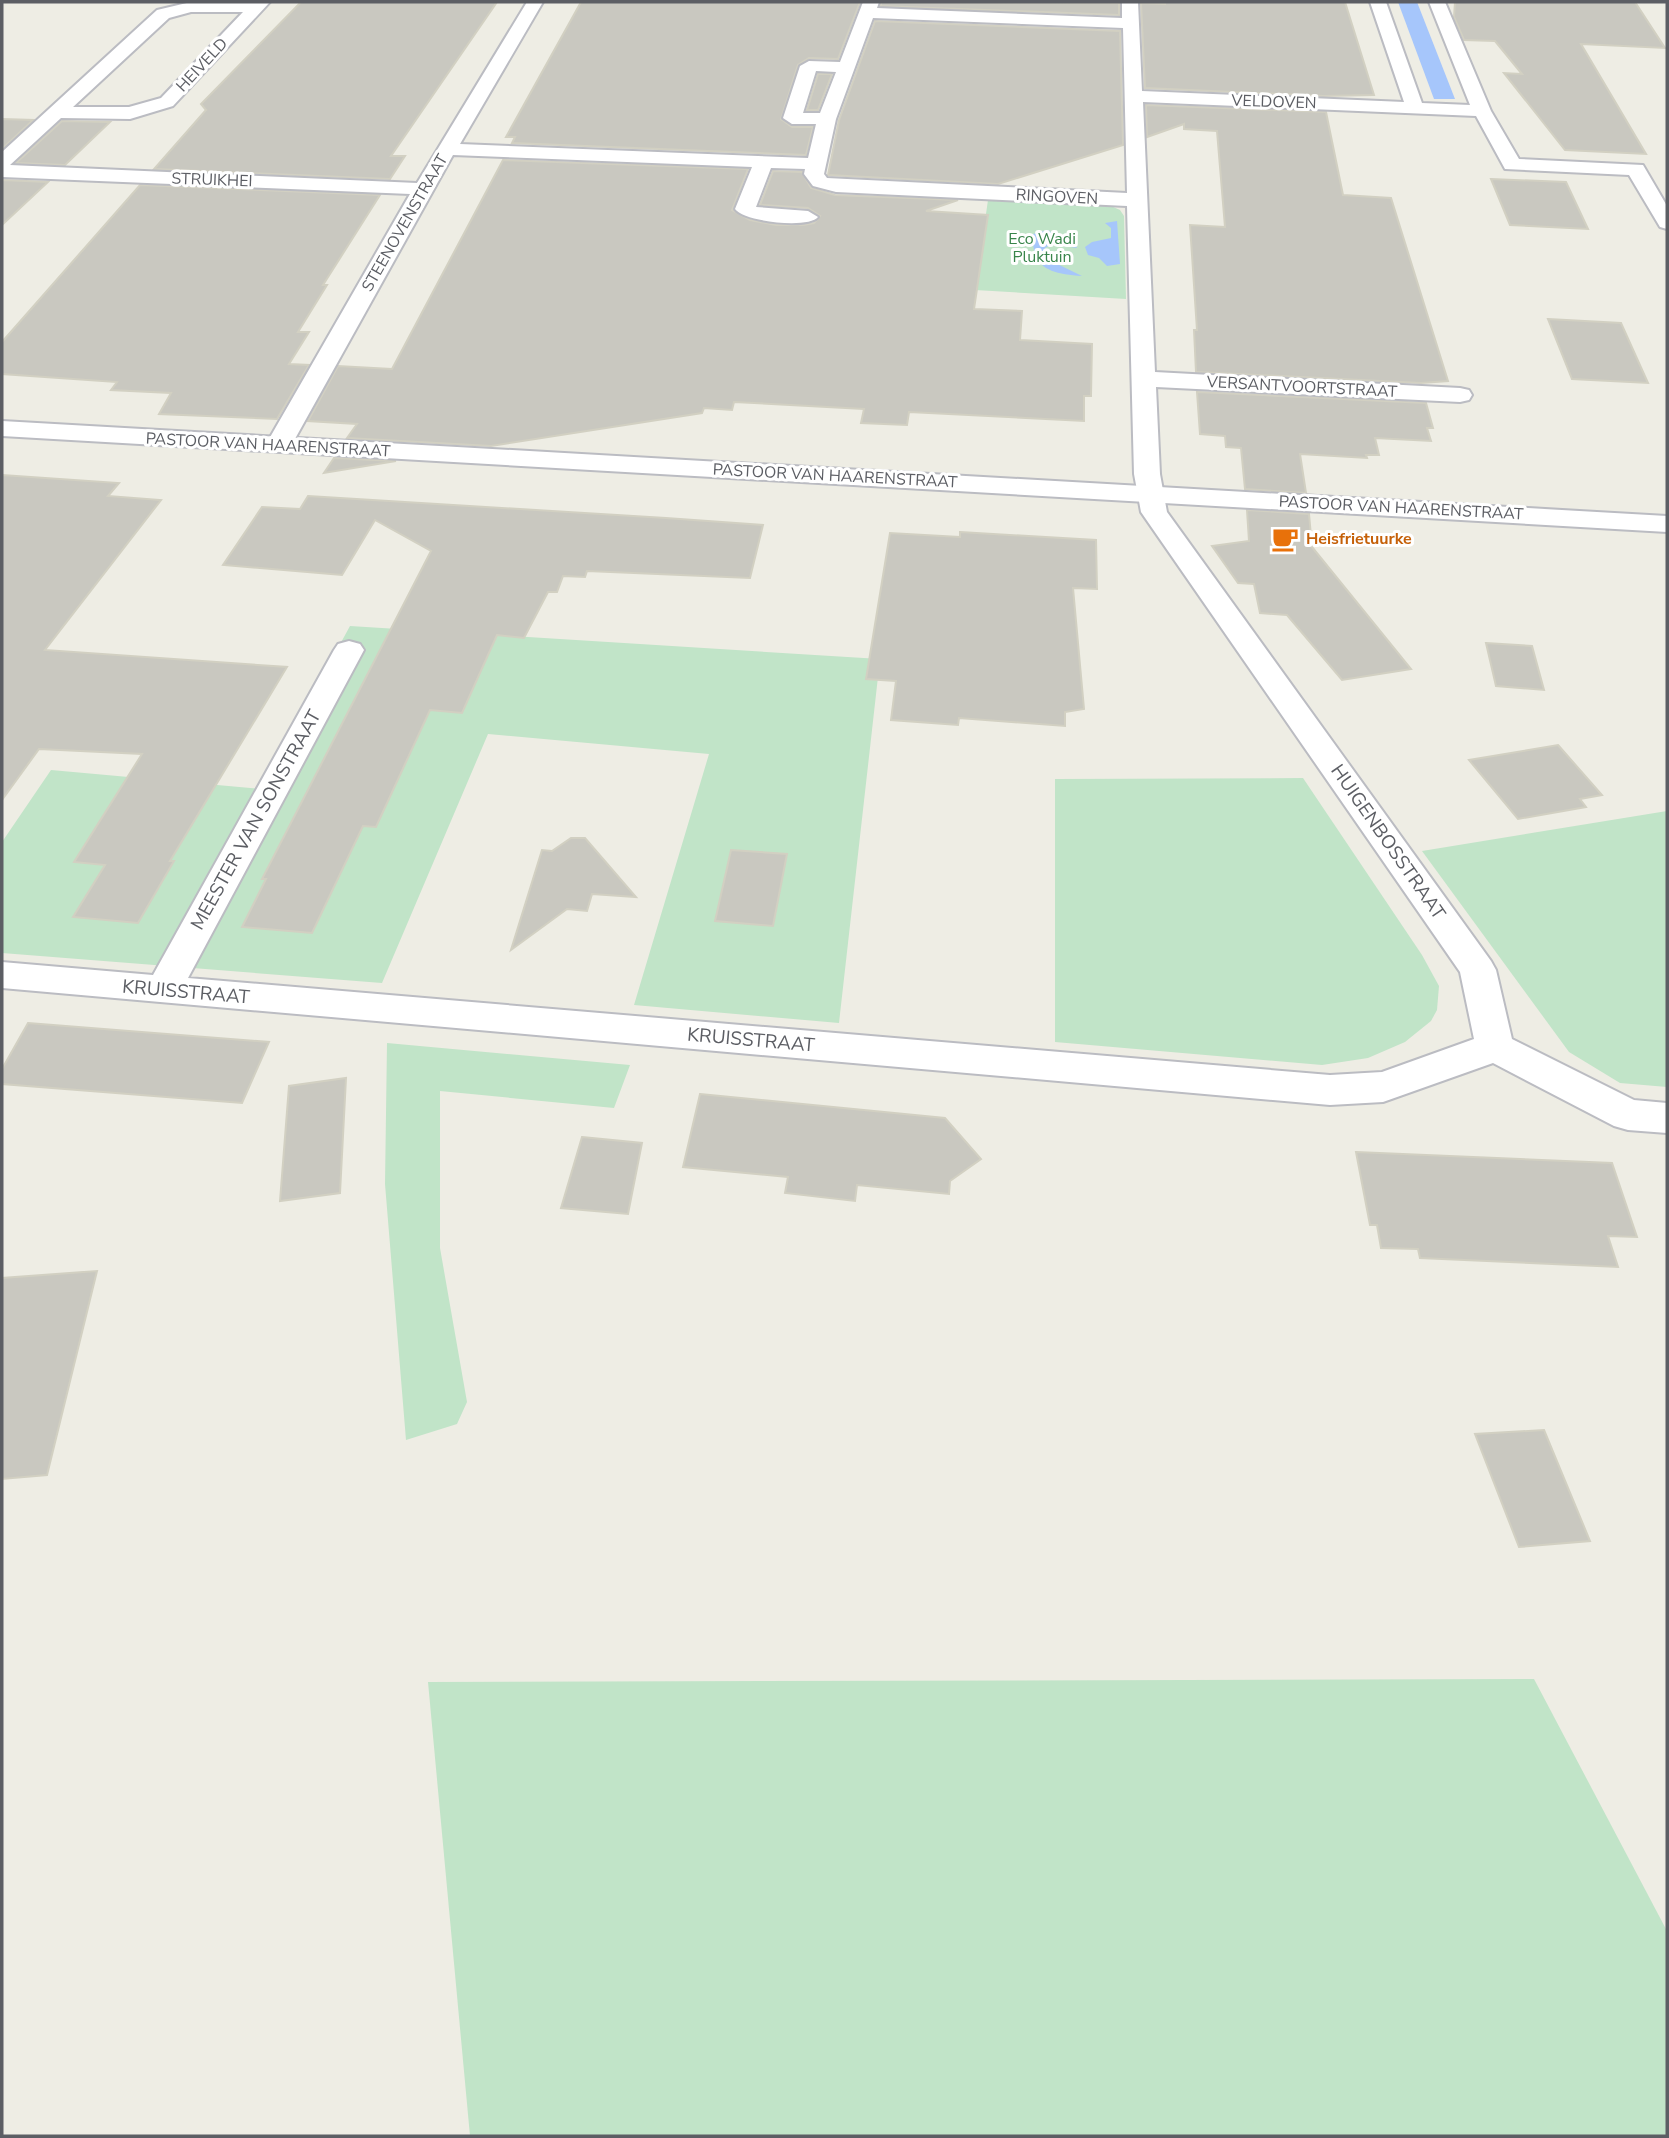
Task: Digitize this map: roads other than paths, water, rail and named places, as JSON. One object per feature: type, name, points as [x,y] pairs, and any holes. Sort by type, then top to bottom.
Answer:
[{"type":"street","name":"STEENOVENSTRAAT","points":[[278,446],[423,189],[536,2]]},
{"type":"street","points":[[1130,2],[1148,492]]},
{"type":"street","points":[[1378,2],[1415,108]]},
{"type":"street","points":[[1437,2],[1482,111],[1512,165],[1636,169],[1667,223]]},
{"type":"street","name":"HEIVELD","points":[[56,112],[130,113],[167,102],[260,4]]},
{"type":"street","name":"HEIVELD","points":[[2,162],[163,14],[191,7],[260,4]]},
{"type":"street","points":[[447,149],[818,164],[827,119],[869,7],[1130,23]]},
{"type":"street","points":[[827,119],[792,118],[810,66],[848,67]]},
{"type":"street","name":"VELDOVEN","points":[[1133,96],[1482,111]]},
{"type":"street","points":[[764,161],[746,209],[754,214],[808,218]]},
{"type":"street","name":"RINGOVEN","points":[[818,164],[814,174],[820,182],[836,187],[1137,201]]},
{"type":"street","name":"STRUIKHEI","points":[[2,172],[423,189]]},
{"type":"street","name":"VERSANTVOORTSTRAAT","points":[[1144,379],[1460,395]]},
{"type":"street","name":"PASTOOR VAN HAARENSTRAAT","points":[[2,428],[1667,524]]},
{"type":"street","name":"HUIGENBOSSTRAAT","points":[[1148,492],[1160,524],[1478,970],[1495,1047]]},
{"type":"street","name":"MEESTER VAN SONSTRAAT","points":[[163,990],[349,650]]},
{"type":"street","name":"KRUISSTRAAT","points":[[2,975],[1330,1090],[1383,1087],[1495,1047]]},
{"type":"street","points":[[1495,1047],[1628,1115],[1667,1118]]},
{"type":"water","points":[[1398,2],[1417,2],[1455,99],[1434,99]]},
{"type":"water","points":[[1117,221],[1120,264],[1107,266],[1099,258],[1088,255],[1085,247],[1092,242],[1111,238],[1111,228],[1105,223]]},
{"type":"water","points":[[1048,230],[1060,239],[1074,242],[1077,248],[1051,244],[1045,248],[1047,259],[1082,276],[1052,271],[1039,262],[1035,255],[1033,234]]},
{"type":"place","name":"Heisfrietuurke","points":[[1285,539]]},
{"type":"park label","name":"Eco Wadi Pluktuin","points":[[1042,248]]}]
